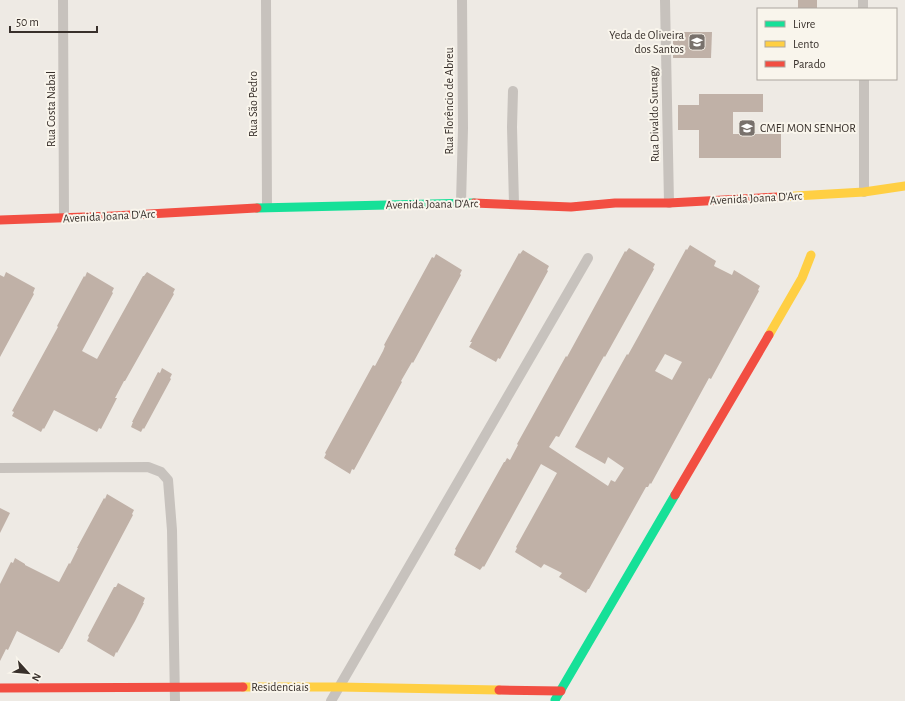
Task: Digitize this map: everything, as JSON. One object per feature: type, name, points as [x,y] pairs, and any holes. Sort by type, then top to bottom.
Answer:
[{"type":"street","name":"Rua Costa Nabal","points":[[63,0],[64,218]]},
{"type":"street","name":"Rua São Pedro","points":[[266,0],[267,207]]},
{"type":"street","name":"Rua Florêncio de Abreu","points":[[461,203],[463,128],[462,0]]},
{"type":"street","name":"Rua Divaldo Suruagy","points":[[665,0],[669,202]]},
{"type":"street","points":[[864,80],[864,192]]},
{"type":"street","points":[[513,91],[512,127],[514,204]]},
{"type":"street","name":"Avenida Joana D'Arc","points":[[0,220],[113,216],[267,207],[461,203],[571,207],[615,203],[669,202],[864,192],[905,186]]},
{"type":"street","points":[[555,701],[802,278],[811,255]]},
{"type":"street","points":[[331,701],[588,258]]},
{"type":"street","points":[[0,468],[148,467],[162,472],[168,480],[172,530],[175,701]]},
{"type":"street","name":"Residenciais","points":[[0,688],[339,687],[561,691]]},
{"type":"building","points":[[798,0],[817,0],[817,8],[798,8]]},
{"type":"building","points":[[673,32],[712,32],[711,58],[673,58]]},
{"type":"building","points":[[699,94],[763,94],[763,112],[733,112],[733,134],[781,134],[781,158],[699,158],[699,130],[678,130],[678,105],[699,105]]},
{"type":"building","points":[[690,245],[716,261],[714,266],[732,275],[734,270],[760,286],[759,291],[651,484],[650,483],[648,487],[646,487],[586,593],[559,577],[562,573],[544,564],[541,568],[515,552],[516,547],[557,473],[541,464],[484,567],[483,566],[480,570],[454,555],[455,549],[504,462],[507,458],[510,460],[518,445],[517,444],[566,356],[567,357],[625,251],[626,252],[629,248],[655,264],[654,269],[559,437],[556,436],[549,447],[608,486],[611,480],[615,482],[624,468],[608,457],[605,464],[575,447],[627,354],[628,355],[686,249],[687,250]],"holes":[[[665,354],[682,362],[672,380],[655,371]]]},
{"type":"building","points":[[523,250],[549,266],[548,271],[500,359],[498,358],[496,362],[469,347],[472,342],[470,342],[519,253],[520,254]]},
{"type":"building","points":[[436,254],[462,270],[461,275],[413,363],[412,362],[401,381],[402,382],[354,470],[352,469],[350,474],[324,458],[325,453],[373,365],[375,366],[383,351],[384,345],[432,257],[434,258]]},
{"type":"building","points":[[6,272],[35,288],[34,294],[0,357],[0,275],[4,277]]},
{"type":"building","points":[[87,272],[114,288],[113,293],[82,351],[97,359],[143,276],[147,272],[175,289],[174,294],[124,381],[101,429],[99,428],[97,432],[54,410],[41,432],[12,416],[14,412],[12,411]]},
{"type":"building","points":[[162,368],[172,374],[171,379],[141,432],[131,427],[132,422],[158,372],[160,373]]},
{"type":"building","points":[[107,494],[134,510],[133,515],[62,649],[59,653],[17,631],[8,650],[6,649],[0,661],[0,584],[11,562],[13,563],[15,558],[25,565],[59,582]]},
{"type":"building","points":[[0,508],[10,513],[0,533]]},
{"type":"building","points":[[118,583],[145,598],[135,621],[114,657],[87,641],[88,636],[114,587],[116,587]]},
{"type":"traffic: fast","points":[[257,208],[474,203]]},
{"type":"traffic: fast","points":[[555,700],[675,495]]},
{"type":"traffic: slow","points":[[778,197],[864,192],[905,186]]},
{"type":"traffic: slow","points":[[769,335],[802,278],[811,255]]},
{"type":"traffic: slow","points":[[243,687],[499,690]]},
{"type":"traffic: jam","points":[[474,203],[571,207],[615,203],[669,203],[778,197]]},
{"type":"traffic: jam","points":[[0,220],[113,216],[257,208]]},
{"type":"traffic: jam","points":[[675,495],[769,335]]},
{"type":"traffic: jam","points":[[0,688],[243,687]]},
{"type":"traffic: jam","points":[[499,690],[561,691]]},
{"type":"place","name":"Yeda de Oliveira dos Santos","points":[[697,42]]},
{"type":"place","name":"CMEI MON SENHOR","points":[[747,128]]}]
